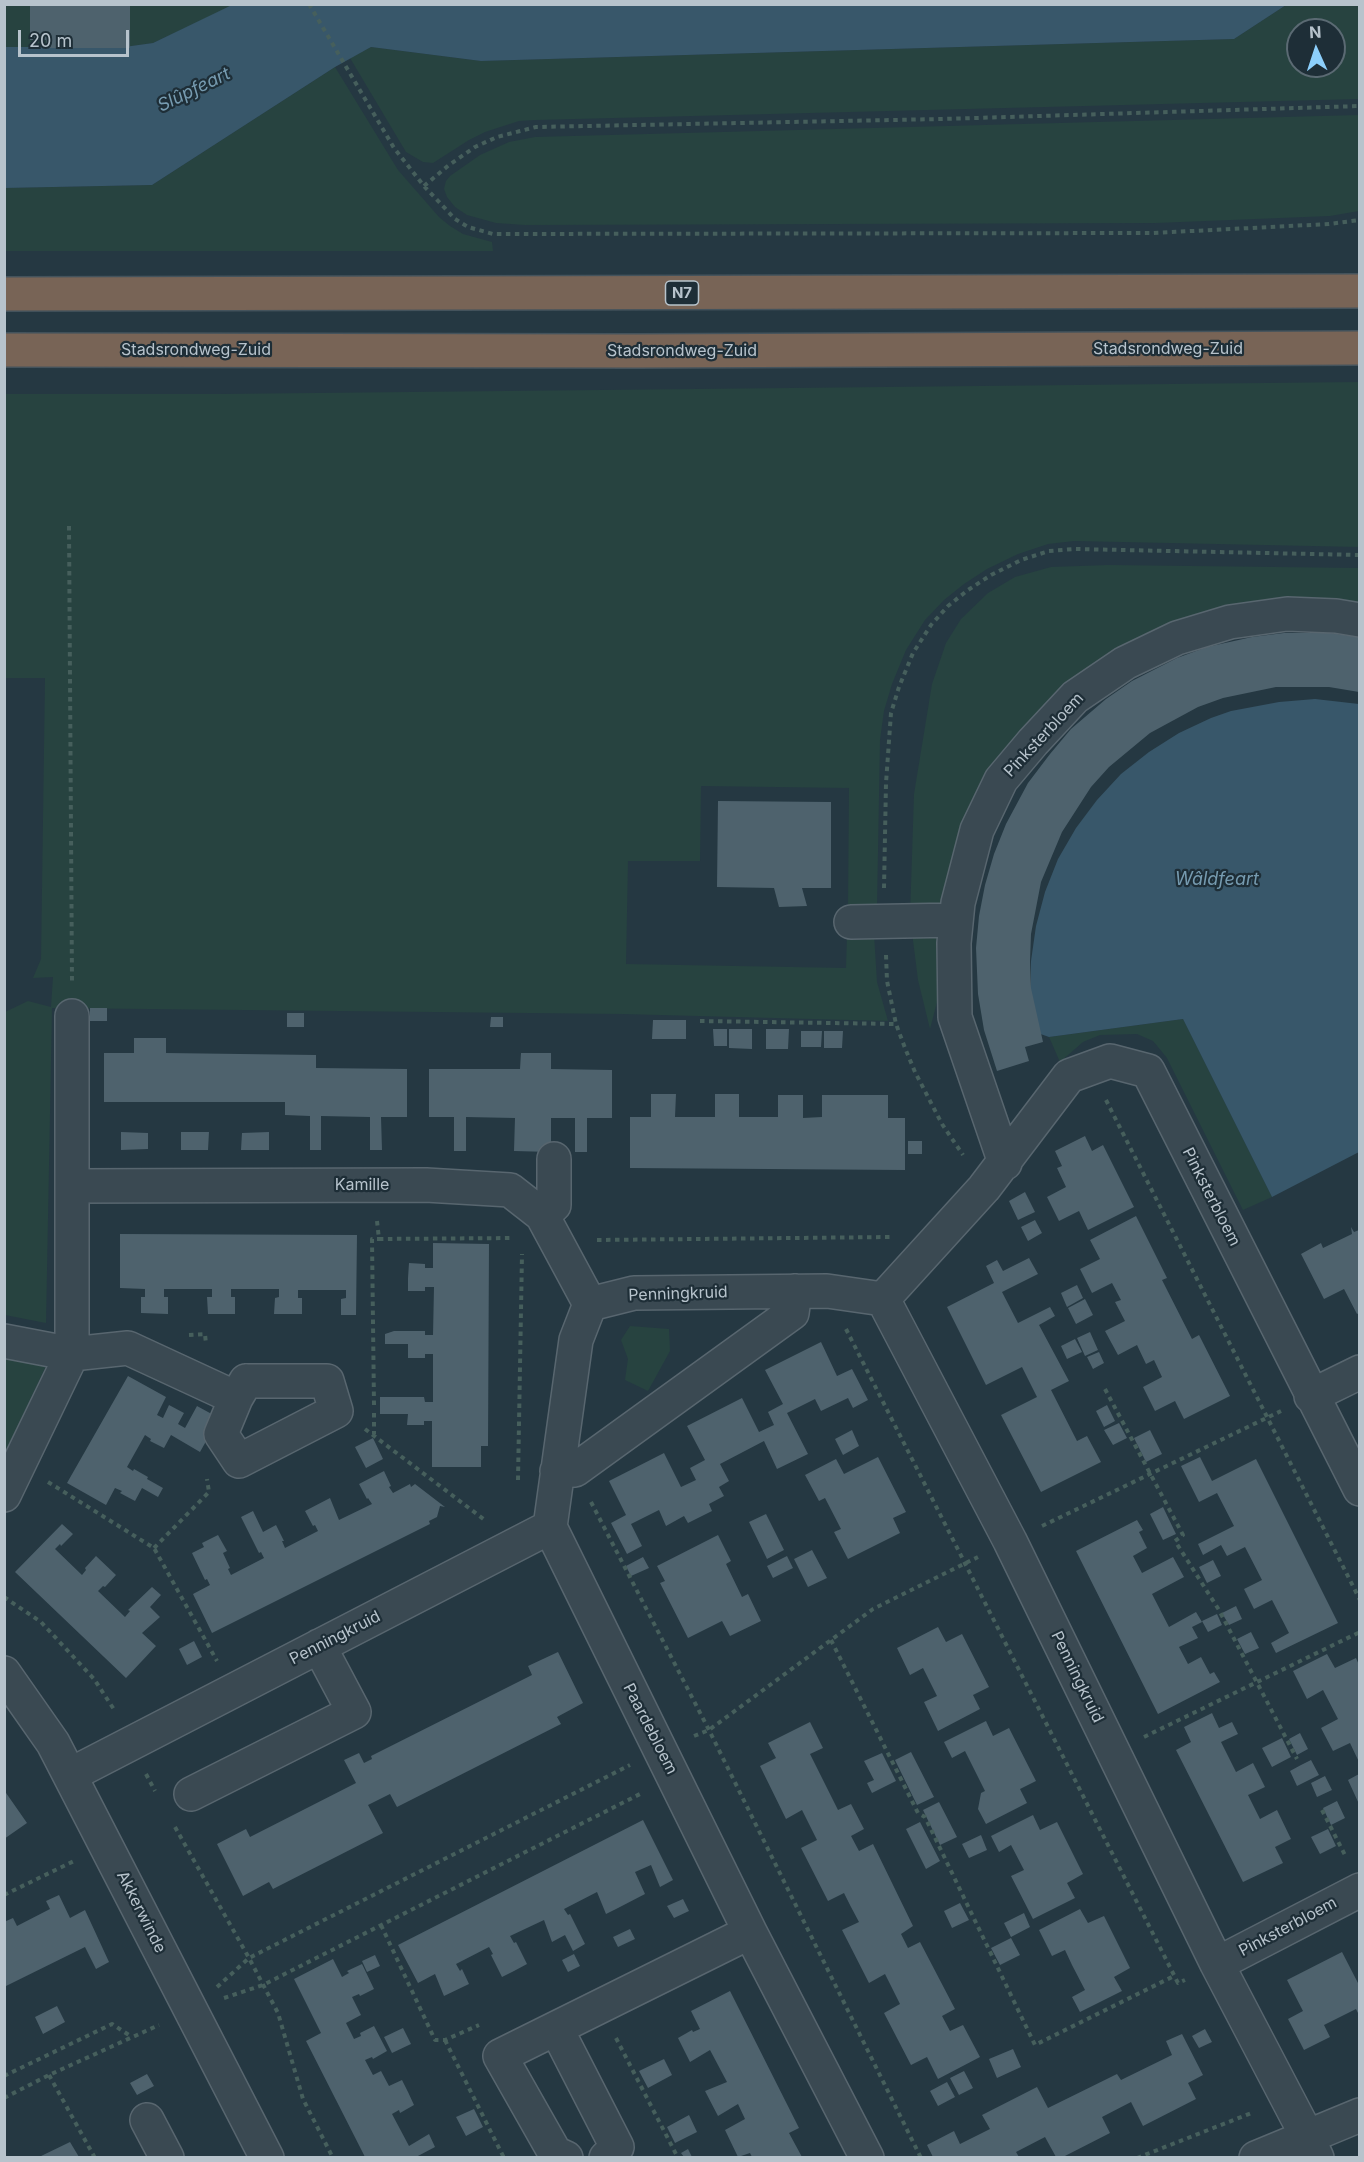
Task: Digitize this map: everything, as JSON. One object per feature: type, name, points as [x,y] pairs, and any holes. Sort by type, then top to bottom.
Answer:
[{"type":"highway","name":"N7","points":[[4,294],[1359,291]]},
{"type":"highway","name":"Stadsrondweg-Zuid","points":[[4,350],[649,351],[1359,348]]},
{"type":"street","name":"Pinksterbloem","points":[[1005,1163],[955,1017],[954,944],[958,903],[977,830],[1001,780],[1033,742],[1076,698],[1125,663],[1177,638],[1230,622],[1287,614],[1336,616],[1359,620]]},
{"type":"street","points":[[851,922],[956,920]]},
{"type":"street","points":[[4,1495],[72,1354],[72,1016]]},
{"type":"street","name":"Pinksterbloem","points":[[883,1299],[1005,1163],[1069,1076],[1110,1061],[1148,1071],[1359,1489]]},
{"type":"street","points":[[540,1230],[554,1205],[554,1159]]},
{"type":"street","name":"Kamille","points":[[72,1186],[426,1185],[510,1190],[590,1304]]},
{"type":"street","points":[[566,1471],[792,1314],[795,1291]]},
{"type":"street","name":"Penningkruid","points":[[590,1304],[634,1293],[827,1291],[883,1299],[1010,1541],[1217,1964],[1312,2147]]},
{"type":"street","points":[[550,1527],[566,1471],[576,1340],[590,1304]]},
{"type":"street","points":[[4,1341],[72,1354],[128,1348],[236,1398]]},
{"type":"street","points":[[1311,1396],[1359,1372]]},
{"type":"street","points":[[246,1381],[327,1381],[336,1412],[239,1461],[221,1434],[236,1398],[246,1381]]},
{"type":"street","name":"Penningkruid","points":[[70,1774],[550,1527]]},
{"type":"street","name":"Paardebloem","points":[[550,1527],[750,1932],[867,2157]]},
{"type":"street","points":[[191,1794],[354,1712],[319,1646]]},
{"type":"street","name":"Akkerwinde","points":[[4,1673],[52,1743],[70,1774],[267,2157]]},
{"type":"street","name":"Pinksterbloem","points":[[1217,1964],[1354,1875]]},
{"type":"street","points":[[566,2157],[555,2153],[501,2056],[750,1932]]},
{"type":"street","points":[[556,2030],[617,2147],[606,2157]]},
{"type":"street","points":[[1256,2157],[1312,2147],[1359,2115]]},
{"type":"street","points":[[147,2120],[167,2157]]},
{"type":"path","points":[[309,4],[394,148],[424,186],[455,219],[468,227],[493,234],[1153,233],[1329,224],[1359,220]]},
{"type":"path","points":[[424,186],[449,165],[476,147],[497,137],[536,127],[1359,106]]},
{"type":"path","points":[[69,526],[72,1016]]},
{"type":"path","points":[[700,1021],[896,1024]]},
{"type":"path","points":[[1090,1068],[1359,1600]]},
{"type":"path","points":[[373,1185],[379,1239]]},
{"type":"path","points":[[374,1434],[372,1239],[540,1230],[518,1482]]},
{"type":"path","points":[[827,1291],[1178,1983],[1217,1964]]},
{"type":"path","points":[[1105,1389],[1183,1535],[1175,1540],[1219,1610],[1297,1759]]},
{"type":"path","points":[[4,2098],[192,2010],[263,1985],[381,1925],[667,1763],[873,1609],[1311,1396]]},
{"type":"path","points":[[336,1412],[374,1434],[489,1523]]},
{"type":"path","points":[[154,1548],[209,1492],[203,1458],[221,1434]]},
{"type":"path","points":[[19,1464],[154,1548],[232,1691]]},
{"type":"path","points":[[566,1471],[709,1730],[921,2157]]},
{"type":"path","points":[[4,1597],[41,1622],[94,1679],[117,1715],[128,1744],[157,1795]]},
{"type":"path","points":[[1113,1752],[1359,1632]]},
{"type":"path","points":[[831,1640],[918,1814],[926,1817],[1035,2045],[1174,1976]]},
{"type":"path","points":[[192,2010],[249,1958],[667,1763]]},
{"type":"path","points":[[1322,1810],[1354,1875]]},
{"type":"path","points":[[174,1826],[278,2013],[303,2099],[333,2157]]},
{"type":"path","points":[[4,1895],[106,1844]]},
{"type":"path","points":[[381,1925],[435,2040],[445,2040],[482,2023]]},
{"type":"path","points":[[601,2007],[678,2157]]},
{"type":"path","points":[[4,2076],[112,2024],[133,2037]]},
{"type":"path","points":[[445,2040],[504,2157]]},
{"type":"path","points":[[49,2075],[95,2157]]},
{"type":"path","points":[[1137,2157],[1288,2098]]},
{"type":"green space","points":[[5,5],[234,5],[153,43],[124,47],[5,47]]},
{"type":"green space","points":[[1286,5],[1359,5],[1359,99],[519,121],[485,132],[433,163],[423,162],[406,152],[350,58],[371,47],[481,61],[1234,39]]},
{"type":"green space","points":[[335,67],[398,170],[439,217],[463,234],[492,242],[493,251],[5,251],[4,188],[152,185]]},
{"type":"green space","points":[[1359,115],[1359,211],[1330,216],[1156,223],[525,225],[496,223],[467,215],[455,207],[444,189],[450,176],[480,155],[509,142],[535,137]]},
{"type":"green space","points":[[1359,382],[1359,547],[1074,541],[1048,544],[1018,554],[987,569],[944,600],[925,620],[906,650],[884,711],[880,740],[877,908],[848,908],[849,788],[701,786],[700,861],[628,861],[626,964],[846,968],[847,934],[874,934],[877,982],[888,1021],[622,1014],[52,1008],[46,1323],[5,1315],[5,1012],[28,1001],[51,1007],[53,977],[33,978],[41,959],[45,678],[5,678],[5,394],[220,394]]},
{"type":"green space","points":[[1108,565],[1359,568],[1359,609],[1269,608],[1057,705],[944,908],[937,955],[937,1002],[930,1029],[918,980],[910,917],[914,794],[932,684],[946,643],[961,619],[988,593],[1015,577],[1051,567]]},
{"type":"green space","points":[[1183,1019],[1272,1197],[1243,1210],[1167,1058],[1153,1041],[1137,1034],[1100,1035],[1083,1042],[1060,1062],[1049,1037]]},
{"type":"green space","points":[[630,1326],[669,1329],[670,1351],[648,1391],[625,1380],[628,1359],[621,1340]]},
{"type":"green space","points":[[5,1358],[46,1366],[5,1453]]},
{"type":"water","name":"Slûpfeart","points":[[234,4],[1286,5],[1234,39],[481,61],[371,47],[335,67],[152,185],[5,188],[4,47],[124,47],[153,43]]},
{"type":"water","name":"Wâldfeart","points":[[1315,699],[1359,704],[1359,1152],[1272,1197],[1183,1019],[1049,1037],[1035,1032],[1031,997],[1031,961],[1036,926],[1045,892],[1058,859],[1076,828],[1121,774],[1149,752],[1179,733],[1211,718],[1231,711],[1279,702]]},
{"type":"building","points":[[30,4],[130,4],[130,48],[46,48],[46,40],[30,40]]},
{"type":"building","points":[[1284,633],[1330,633],[1359,637],[1359,692],[1329,687],[1276,687],[1223,698],[1198,707],[1150,733],[1109,767],[1091,787],[1062,832],[1041,882],[1031,934],[1030,961],[1031,988],[1043,1042],[1025,1047],[1029,1061],[997,1071],[984,1030],[978,994],[976,948],[979,916],[994,854],[1006,824],[1028,783],[1071,729],[1106,699],[1132,681],[1177,658],[1207,647]]},
{"type":"building","points":[[718,801],[831,802],[831,888],[802,888],[807,906],[779,907],[774,888],[717,887]]},
{"type":"building","points":[[90,1008],[107,1008],[107,1021],[90,1021]]},
{"type":"building","points":[[287,1013],[304,1013],[304,1027],[287,1027]]},
{"type":"building","points":[[491,1017],[503,1017],[503,1027],[490,1027]]},
{"type":"building","points":[[653,1020],[686,1020],[686,1039],[652,1039]]},
{"type":"building","points":[[713,1029],[727,1029],[727,1046],[714,1046]]},
{"type":"building","points":[[729,1029],[752,1029],[752,1049],[729,1048]]},
{"type":"building","points":[[766,1029],[789,1029],[788,1049],[766,1049]]},
{"type":"building","points":[[801,1031],[822,1031],[821,1047],[801,1047]]},
{"type":"building","points":[[824,1031],[843,1031],[842,1048],[824,1048]]},
{"type":"building","points":[[134,1038],[166,1038],[166,1053],[316,1055],[316,1068],[407,1069],[407,1117],[381,1117],[382,1150],[370,1150],[370,1117],[321,1116],[321,1150],[310,1150],[310,1116],[285,1115],[285,1102],[104,1102],[104,1053],[134,1053]]},
{"type":"building","points":[[521,1053],[551,1053],[551,1069],[612,1070],[612,1118],[587,1118],[587,1152],[575,1152],[575,1118],[551,1118],[551,1152],[514,1151],[515,1118],[466,1117],[466,1151],[454,1151],[454,1117],[429,1117],[429,1069],[520,1069]]},
{"type":"building","points":[[651,1094],[676,1094],[675,1117],[715,1117],[715,1094],[739,1094],[739,1117],[778,1117],[778,1095],[803,1095],[803,1118],[822,1117],[822,1095],[888,1095],[888,1118],[905,1118],[905,1170],[630,1168],[630,1117],[651,1117]]},
{"type":"building","points":[[121,1132],[148,1133],[148,1149],[121,1150]]},
{"type":"building","points":[[181,1132],[209,1132],[208,1150],[181,1150]]},
{"type":"building","points":[[269,1132],[269,1150],[241,1150],[242,1133]]},
{"type":"building","points":[[1085,1136],[1092,1151],[1103,1145],[1134,1207],[1088,1230],[1079,1211],[1059,1221],[1047,1197],[1066,1187],[1057,1168],[1062,1166],[1055,1151]]},
{"type":"building","points":[[908,1141],[922,1141],[922,1154],[908,1154]]},
{"type":"building","points":[[1025,1192],[1035,1212],[1018,1220],[1009,1201]]},
{"type":"building","points":[[1136,1216],[1167,1278],[1162,1280],[1192,1339],[1199,1335],[1230,1396],[1184,1419],[1175,1401],[1155,1411],[1143,1387],[1162,1377],[1154,1360],[1146,1364],[1137,1345],[1118,1355],[1105,1331],[1125,1321],[1115,1302],[1121,1300],[1112,1283],[1092,1293],[1080,1269],[1100,1259],[1090,1240]]},
{"type":"building","points":[[1035,1220],[1042,1233],[1028,1241],[1021,1227]]},
{"type":"building","points":[[1351,1227],[1354,1232],[1359,1230],[1359,1313],[1357,1314],[1344,1289],[1324,1299],[1301,1254],[1321,1243],[1323,1248],[1352,1234]]},
{"type":"building","points":[[120,1234],[357,1235],[356,1315],[341,1315],[341,1299],[346,1298],[346,1290],[298,1290],[298,1298],[302,1298],[302,1314],[274,1314],[275,1298],[279,1297],[279,1289],[231,1289],[231,1297],[235,1297],[235,1314],[208,1314],[207,1297],[212,1297],[212,1289],[164,1289],[164,1297],[168,1297],[168,1314],[141,1313],[141,1297],[145,1297],[145,1289],[120,1288]]},
{"type":"building","points":[[433,1243],[489,1244],[488,1446],[481,1446],[481,1467],[432,1467],[432,1421],[424,1421],[424,1425],[407,1425],[408,1414],[380,1414],[380,1397],[424,1397],[425,1402],[433,1402],[433,1354],[425,1354],[425,1358],[408,1358],[408,1344],[385,1344],[385,1334],[394,1331],[425,1331],[425,1335],[433,1335],[434,1287],[425,1287],[425,1291],[408,1291],[408,1278],[409,1263],[425,1264],[425,1268],[433,1268]]},
{"type":"building","points":[[1029,1258],[1038,1274],[1002,1292],[1018,1323],[1050,1307],[1055,1316],[1039,1325],[1069,1381],[1051,1390],[1077,1441],[1087,1436],[1101,1462],[1041,1492],[1001,1415],[1037,1397],[1022,1367],[986,1385],[947,1307],[994,1283],[986,1266],[997,1260],[1003,1271]]},
{"type":"building","points":[[1077,1285],[1083,1298],[1067,1307],[1061,1293]]},
{"type":"building","points":[[1085,1299],[1093,1315],[1076,1324],[1068,1308]]},
{"type":"building","points":[[1090,1332],[1098,1350],[1085,1356],[1077,1338]]},
{"type":"building","points":[[1075,1339],[1082,1352],[1067,1359],[1061,1346]]},
{"type":"building","points":[[821,1342],[837,1376],[852,1369],[868,1400],[853,1408],[848,1398],[821,1411],[815,1399],[787,1413],[808,1454],[777,1469],[764,1441],[720,1464],[729,1481],[719,1487],[724,1496],[709,1504],[712,1511],[688,1523],[684,1516],[666,1526],[659,1510],[631,1524],[642,1546],[627,1554],[611,1523],[626,1515],[609,1481],[664,1453],[681,1487],[696,1480],[690,1468],[705,1460],[687,1426],[742,1398],[759,1432],[774,1425],[768,1412],[783,1404],[765,1370]]},
{"type":"building","points":[[1099,1352],[1104,1363],[1093,1369],[1087,1357]]},
{"type":"building","points":[[128,1376],[166,1397],[157,1415],[163,1418],[169,1405],[184,1413],[178,1424],[185,1428],[197,1406],[219,1418],[200,1452],[171,1435],[164,1448],[150,1441],[151,1439],[145,1435],[127,1467],[148,1477],[147,1479],[163,1488],[158,1497],[142,1488],[135,1501],[115,1488],[106,1505],[67,1483]]},
{"type":"building","points":[[1107,1405],[1115,1421],[1104,1427],[1096,1411]]},
{"type":"building","points":[[1119,1423],[1127,1438],[1113,1445],[1104,1430]]},
{"type":"building","points":[[852,1430],[859,1446],[843,1455],[835,1439]]},
{"type":"building","points":[[1150,1430],[1162,1454],[1146,1462],[1134,1438]]},
{"type":"building","points":[[373,1438],[383,1459],[366,1468],[355,1447]]},
{"type":"building","points":[[878,1457],[906,1512],[893,1518],[900,1533],[848,1559],[834,1532],[841,1529],[825,1498],[819,1501],[805,1475],[836,1459],[844,1474]]},
{"type":"building","points":[[1200,1457],[1212,1481],[1256,1459],[1338,1623],[1276,1653],[1271,1643],[1289,1633],[1272,1600],[1254,1609],[1244,1589],[1262,1580],[1245,1547],[1227,1556],[1221,1545],[1203,1555],[1198,1544],[1234,1526],[1217,1493],[1199,1502],[1181,1466]]},
{"type":"building","points":[[384,1471],[393,1493],[410,1484],[411,1487],[415,1484],[445,1507],[440,1506],[437,1517],[429,1521],[430,1524],[212,1633],[193,1594],[210,1585],[207,1579],[205,1580],[192,1553],[204,1547],[202,1543],[218,1535],[227,1551],[223,1553],[231,1575],[264,1558],[261,1552],[259,1553],[241,1517],[253,1511],[263,1532],[276,1525],[285,1548],[318,1531],[305,1511],[330,1498],[339,1520],[372,1504],[359,1484]]},
{"type":"building","points":[[1163,1507],[1176,1534],[1163,1540],[1150,1514]]},
{"type":"building","points":[[766,1514],[784,1550],[767,1559],[749,1522]]},
{"type":"building","points":[[1137,1520],[1143,1530],[1139,1532],[1147,1548],[1133,1556],[1142,1573],[1173,1557],[1184,1577],[1152,1594],[1169,1627],[1196,1612],[1202,1622],[1192,1627],[1198,1638],[1179,1647],[1188,1664],[1201,1657],[1210,1674],[1214,1672],[1220,1682],[1158,1714],[1076,1551]]},
{"type":"building","points":[[62,1524],[73,1534],[55,1549],[82,1575],[96,1556],[116,1575],[98,1591],[125,1617],[130,1611],[128,1610],[152,1587],[161,1595],[150,1607],[160,1617],[142,1633],[156,1646],[126,1678],[15,1572]]},
{"type":"building","points":[[718,1535],[731,1561],[726,1564],[742,1597],[748,1594],[761,1621],[730,1636],[722,1621],[688,1638],[660,1583],[665,1581],[657,1566]]},
{"type":"building","points":[[812,1550],[827,1578],[808,1587],[794,1559]]},
{"type":"building","points":[[787,1556],[793,1568],[773,1578],[767,1566]]},
{"type":"building","points":[[643,1557],[649,1568],[631,1576],[626,1566]]},
{"type":"building","points":[[1213,1560],[1221,1576],[1207,1583],[1199,1567]]},
{"type":"building","points":[[1236,1606],[1242,1619],[1229,1625],[1222,1613]]},
{"type":"building","points":[[1217,1614],[1222,1625],[1208,1632],[1202,1621]]},
{"type":"building","points":[[938,1627],[946,1642],[962,1634],[989,1687],[973,1695],[980,1709],[938,1731],[924,1702],[937,1696],[923,1668],[910,1675],[897,1648]]},
{"type":"building","points":[[1251,1632],[1259,1648],[1245,1654],[1237,1639]]},
{"type":"building","points":[[194,1641],[202,1657],[187,1665],[179,1649]]},
{"type":"building","points":[[558,1652],[583,1703],[557,1717],[561,1724],[397,1807],[390,1794],[368,1805],[383,1833],[273,1889],[269,1882],[243,1896],[217,1844],[246,1829],[250,1837],[356,1783],[344,1760],[359,1753],[364,1763],[372,1759],[371,1756],[532,1675],[528,1666]]},
{"type":"building","points":[[1327,1654],[1335,1668],[1356,1658],[1359,1665],[1359,1762],[1350,1743],[1333,1751],[1321,1728],[1338,1719],[1323,1690],[1307,1699],[1293,1671]]},
{"type":"building","points":[[1212,1713],[1219,1728],[1232,1722],[1238,1734],[1221,1742],[1236,1772],[1253,1763],[1265,1787],[1248,1795],[1260,1819],[1277,1810],[1291,1839],[1275,1847],[1283,1863],[1243,1882],[1176,1750],[1191,1742],[1184,1727]]},
{"type":"building","points":[[986,1721],[993,1736],[1009,1728],[1036,1781],[1020,1789],[1027,1803],[986,1824],[978,1809],[981,1793],[985,1791],[965,1751],[952,1758],[944,1742]]},
{"type":"building","points":[[810,1722],[823,1748],[810,1754],[838,1810],[851,1804],[864,1829],[851,1836],[859,1851],[873,1844],[913,1926],[901,1934],[908,1948],[920,1942],[955,2009],[942,2016],[950,2031],[963,2025],[980,2057],[938,2079],[927,2057],[911,2065],[884,2013],[900,2004],[885,1974],[869,1983],[842,1930],[859,1922],[844,1893],[828,1901],[801,1848],[817,1840],[802,1810],[786,1819],[760,1766],[776,1758],[768,1743]]},
{"type":"building","points":[[1300,1733],[1308,1749],[1297,1755],[1289,1739]]},
{"type":"building","points":[[1282,1738],[1291,1757],[1272,1767],[1262,1748]]},
{"type":"building","points":[[911,1752],[934,1797],[917,1805],[895,1760]]},
{"type":"building","points":[[882,1753],[896,1781],[872,1793],[867,1783],[874,1780],[864,1761]]},
{"type":"building","points":[[1311,1760],[1319,1775],[1297,1786],[1290,1771]]},
{"type":"building","points":[[1359,1774],[1359,1804],[1348,1780]]},
{"type":"building","points":[[1325,1776],[1332,1790],[1317,1797],[1311,1783]]},
{"type":"building","points":[[4,1790],[27,1823],[4,1839]]},
{"type":"building","points":[[1337,1801],[1345,1818],[1331,1825],[1323,1808]]},
{"type":"building","points":[[939,1802],[957,1837],[940,1845],[923,1810]]},
{"type":"building","points":[[1033,1815],[1040,1830],[1057,1822],[1083,1874],[1067,1883],[1075,1898],[1033,1919],[1011,1876],[1024,1870],[1011,1845],[999,1852],[991,1836]]},
{"type":"building","points":[[643,1820],[673,1880],[660,1887],[651,1865],[635,1872],[645,1894],[618,1908],[606,1914],[597,1892],[564,1909],[568,1915],[570,1914],[585,1944],[573,1951],[565,1935],[552,1942],[544,1920],[510,1936],[514,1943],[516,1942],[527,1964],[502,1977],[489,1947],[456,1964],[460,1971],[462,1969],[469,1984],[444,1996],[435,1974],[418,1983],[398,1945]]},
{"type":"building","points":[[920,1822],[940,1861],[926,1869],[906,1829]]},
{"type":"building","points":[[1328,1829],[1336,1846],[1320,1854],[1311,1837]]},
{"type":"building","points":[[981,1835],[987,1850],[969,1858],[962,1844]]},
{"type":"building","points":[[59,1895],[70,1918],[85,1910],[109,1962],[96,1969],[85,1947],[4,1987],[4,1922],[13,1918],[17,1926],[50,1909],[46,1901]]},
{"type":"building","points":[[683,1899],[689,1911],[674,1918],[667,1906]]},
{"type":"building","points":[[960,1903],[969,1920],[952,1928],[944,1911]]},
{"type":"building","points":[[1080,1909],[1088,1923],[1104,1916],[1130,1968],[1114,1977],[1122,1991],[1080,2012],[1072,1997],[1085,1990],[1065,1950],[1052,1956],[1039,1930]]},
{"type":"building","points":[[1024,1913],[1030,1927],[1011,1937],[1004,1923]]},
{"type":"building","points":[[630,1929],[635,1939],[618,1947],[613,1937]]},
{"type":"building","points":[[1011,1938],[1020,1955],[1000,1965],[991,1948]]},
{"type":"building","points":[[1342,1952],[1359,1983],[1359,2015],[1356,2009],[1324,2025],[1330,2037],[1304,2050],[1288,2019],[1303,2011],[1287,1980]]},
{"type":"building","points":[[574,1954],[580,1966],[568,1972],[562,1960]]},
{"type":"building","points":[[375,1955],[380,1966],[367,1972],[362,1961]]},
{"type":"building","points":[[333,1959],[342,1977],[349,1973],[347,1971],[362,1964],[374,1989],[352,1997],[361,2015],[346,2023],[354,2039],[374,2026],[387,2051],[373,2059],[372,2057],[365,2060],[373,2075],[381,2071],[389,2086],[402,2080],[414,2105],[400,2113],[399,2110],[392,2114],[409,2146],[429,2134],[435,2147],[416,2157],[365,2157],[306,2041],[321,2033],[294,1979]]},
{"type":"building","points":[[730,1991],[799,2128],[789,2133],[802,2157],[752,2157],[750,2153],[738,2157],[725,2130],[745,2119],[738,2104],[718,2116],[705,2091],[727,2082],[710,2050],[690,2062],[678,2038],[692,2030],[693,2032],[700,2029],[691,2011]]},
{"type":"building","points":[[57,2006],[65,2022],[43,2034],[35,2017]]},
{"type":"building","points":[[403,2028],[411,2044],[392,2053],[384,2037]]},
{"type":"building","points":[[1205,2029],[1212,2042],[1199,2048],[1192,2036]]},
{"type":"building","points":[[1182,2034],[1203,2075],[1188,2083],[1196,2099],[1143,2126],[1131,2102],[1102,2117],[1110,2133],[1063,2157],[1056,2157],[1045,2137],[1016,2152],[1019,2157],[933,2157],[927,2145],[954,2131],[960,2144],[990,2129],[982,2115],[1037,2087],[1048,2108],[1117,2074],[1121,2080],[1172,2055],[1166,2041]]},
{"type":"building","points":[[1013,2049],[1021,2067],[997,2078],[989,2059]]},
{"type":"building","points":[[664,2059],[672,2075],[648,2088],[639,2071]]},
{"type":"building","points":[[964,2071],[973,2088],[959,2095],[950,2078]]},
{"type":"building","points":[[147,2074],[154,2086],[137,2095],[130,2083]]},
{"type":"building","points":[[947,2082],[955,2097],[938,2106],[930,2091]]},
{"type":"building","points":[[474,2109],[483,2127],[466,2136],[456,2117]]},
{"type":"building","points":[[689,2115],[697,2132],[675,2143],[667,2127]]},
{"type":"building","points":[[70,2142],[79,2157],[39,2157]]},
{"type":"building","points":[[688,2149],[692,2157],[684,2157],[681,2153]]}]
